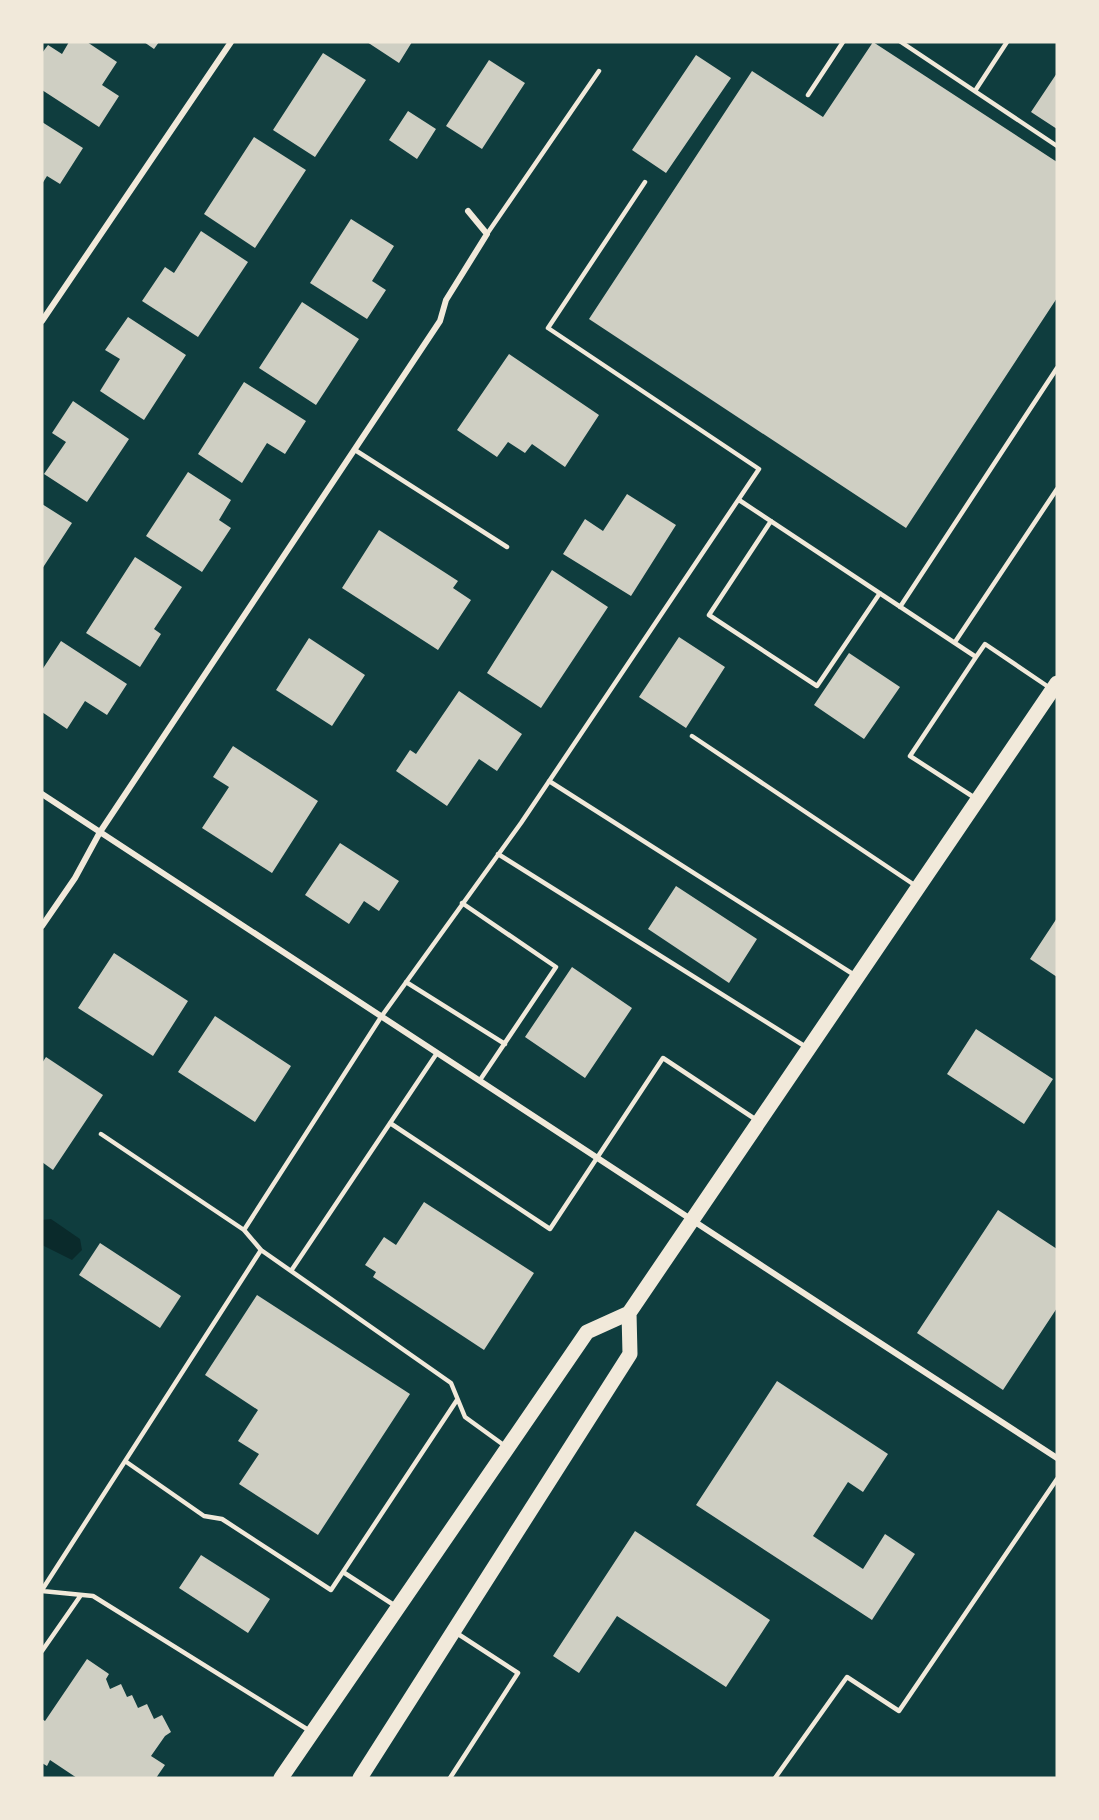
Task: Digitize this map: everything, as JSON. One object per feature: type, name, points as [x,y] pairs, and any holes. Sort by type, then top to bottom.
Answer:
[{"type":"main road","points":[[281,1778],[587,1332],[629,1312],[977,800],[1056,688]]},
{"type":"main road","points":[[360,1778],[630,1354],[629,1312]]},
{"type":"street","points":[[42,321],[231,42]]},
{"type":"street","points":[[42,926],[75,878],[100,832],[440,321],[446,300],[488,234],[468,211]]},
{"type":"street","points":[[42,794],[480,1080],[596,1159],[1057,1458]]},
{"type":"lane","points":[[808,95],[843,42]]},
{"type":"lane","points":[[901,42],[1057,146]]},
{"type":"lane","points":[[975,91],[1007,42]]},
{"type":"lane","points":[[488,234],[599,72]]},
{"type":"lane","points":[[244,1230],[381,1017],[549,781],[759,470],[548,328],[645,182]]},
{"type":"lane","points":[[900,607],[1057,369]]},
{"type":"lane","points":[[355,450],[507,547]]},
{"type":"lane","points":[[955,642],[1057,489]]},
{"type":"lane","points":[[739,500],[976,657]]},
{"type":"lane","points":[[771,521],[709,615],[817,686],[880,593]]},
{"type":"lane","points":[[977,800],[910,756],[985,644],[1056,688]]},
{"type":"lane","points":[[692,736],[918,887]]},
{"type":"lane","points":[[549,781],[857,977]]},
{"type":"lane","points":[[498,854],[808,1049]]},
{"type":"lane","points":[[462,903],[556,967],[480,1080]]},
{"type":"lane","points":[[406,982],[505,1044]]},
{"type":"lane","points":[[291,1271],[437,1053]]},
{"type":"lane","points":[[390,1124],[550,1229],[663,1058],[759,1122]]},
{"type":"lane","points":[[101,1134],[244,1230],[261,1251],[452,1383],[465,1417],[508,1448]]},
{"type":"lane","points":[[261,1251],[42,1590],[93,1596],[314,1733]]},
{"type":"lane","points":[[126,1461],[204,1516],[222,1519],[331,1590],[457,1400]]},
{"type":"lane","points":[[776,1778],[847,1677],[898,1712],[1057,1479]]},
{"type":"lane","points":[[343,1572],[399,1608]]},
{"type":"lane","points":[[42,1651],[81,1595]]},
{"type":"lane","points":[[450,1778],[518,1673],[453,1630]]},
{"type":"water","points":[[51,1219],[80,1239],[82,1250],[72,1260],[42,1245],[42,1220]]},
{"type":"building","points":[[69,42],[87,42],[117,62],[102,85],[119,96],[99,127],[42,90],[42,53],[48,45],[62,54]]},
{"type":"building","points":[[144,42],[159,42],[154,49]]},
{"type":"building","points":[[367,42],[412,42],[399,63]]},
{"type":"building","points":[[873,42],[1057,162],[1057,298],[906,528],[589,319],[752,71],[823,117]]},
{"type":"building","points":[[323,53],[366,80],[315,157],[273,130]]},
{"type":"building","points":[[696,55],[731,78],[666,173],[632,150]]},
{"type":"building","points":[[489,60],[525,83],[482,149],[446,126]]},
{"type":"building","points":[[1057,73],[1057,129],[1031,112]]},
{"type":"building","points":[[408,111],[436,129],[417,159],[389,140]]},
{"type":"building","points":[[42,122],[83,148],[60,184],[47,176],[42,184]]},
{"type":"building","points":[[254,137],[306,170],[255,248],[204,214]]},
{"type":"building","points":[[351,219],[394,246],[372,281],[386,290],[367,319],[310,283]]},
{"type":"building","points":[[201,231],[248,262],[198,337],[142,301],[165,267],[174,273]]},
{"type":"building","points":[[302,302],[359,339],[316,405],[259,368]]},
{"type":"building","points":[[128,317],[186,355],[144,420],[100,391],[120,359],[105,350]]},
{"type":"building","points":[[509,354],[599,415],[565,467],[532,444],[525,453],[508,442],[497,457],[457,430]]},
{"type":"building","points":[[244,382],[306,421],[285,454],[267,443],[242,483],[198,454]]},
{"type":"building","points":[[73,401],[129,439],[87,502],[44,474],[66,442],[52,433]]},
{"type":"building","points":[[188,472],[231,500],[219,520],[231,528],[202,572],[146,536]]},
{"type":"building","points":[[627,494],[676,525],[631,596],[563,554],[585,519],[603,531]]},
{"type":"building","points":[[42,504],[72,523],[42,569]]},
{"type":"building","points":[[379,530],[458,581],[453,588],[471,600],[438,650],[342,588]]},
{"type":"building","points":[[135,557],[182,587],[154,629],[161,634],[140,667],[86,633]]},
{"type":"building","points":[[552,570],[608,607],[541,708],[487,673]]},
{"type":"building","points":[[679,637],[725,667],[686,728],[639,697]]},
{"type":"building","points":[[309,638],[365,675],[332,726],[276,690]]},
{"type":"building","points":[[61,641],[127,684],[107,715],[85,701],[67,729],[42,712],[42,670]]},
{"type":"building","points":[[849,653],[900,687],[864,739],[814,705]]},
{"type":"building","points":[[459,691],[522,734],[497,771],[479,759],[447,806],[396,771],[410,750],[416,754]]},
{"type":"building","points":[[233,746],[318,801],[272,873],[202,828],[229,787],[213,777]]},
{"type":"building","points":[[340,843],[399,881],[379,911],[364,901],[349,924],[305,895]]},
{"type":"building","points":[[676,886],[757,939],[729,983],[648,929]]},
{"type":"building","points":[[1057,918],[1057,977],[1030,959]]},
{"type":"building","points":[[114,953],[188,1001],[153,1056],[78,1008]]},
{"type":"building","points":[[572,967],[632,1008],[585,1078],[525,1037]]},
{"type":"building","points":[[215,1016],[291,1066],[255,1122],[178,1072]]},
{"type":"building","points":[[976,1029],[1053,1079],[1024,1124],[947,1074]]},
{"type":"building","points":[[46,1057],[103,1095],[53,1170],[42,1162],[42,1063]]},
{"type":"building","points":[[424,1202],[534,1273],[484,1350],[373,1277],[376,1272],[365,1265],[384,1237],[396,1245]]},
{"type":"building","points":[[998,1210],[1057,1249],[1057,1308],[1003,1390],[917,1333]]},
{"type":"building","points":[[100,1243],[181,1296],[160,1328],[79,1275]]},
{"type":"building","points":[[257,1295],[410,1394],[318,1535],[239,1484],[259,1454],[238,1441],[258,1410],[205,1375]]},
{"type":"building","points":[[777,1381],[888,1454],[863,1492],[848,1482],[813,1536],[863,1569],[885,1534],[915,1554],[872,1620],[696,1505]]},
{"type":"building","points":[[635,1531],[770,1620],[726,1687],[617,1616],[579,1673],[553,1656]]},
{"type":"building","points":[[201,1555],[270,1599],[248,1633],[179,1588]]},
{"type":"building","points":[[87,1659],[109,1674],[106,1679],[110,1689],[121,1684],[127,1697],[132,1695],[138,1708],[147,1704],[154,1719],[162,1715],[171,1732],[165,1736],[151,1756],[165,1765],[156,1778],[77,1778],[50,1760],[47,1766],[42,1763],[42,1719],[45,1721]]}]
